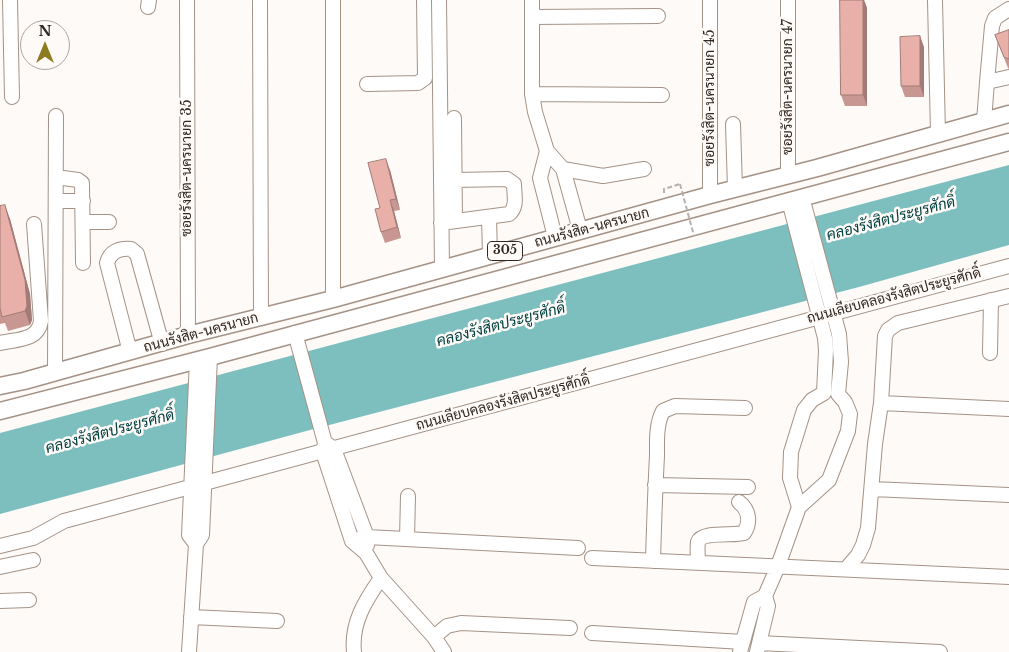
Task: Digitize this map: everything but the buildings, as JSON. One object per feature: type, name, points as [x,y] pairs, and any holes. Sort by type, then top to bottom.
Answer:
[{"type":"main road","name":"ถนนรังสิต-นครนายก","points":[[0,386],[55,373],[162,344],[188,335],[333,298],[1009,114]]},
{"type":"main road","name":"ถนนรังสิต-นครนายก","points":[[0,411],[203,365],[298,340],[797,205],[1009,142]]},
{"type":"street","points":[[10,0],[5,67],[12,97]]},
{"type":"street","name":"ซอยรังสิต-นครนายก 35","points":[[187,0],[188,335]]},
{"type":"street","points":[[260,0],[261,317]]},
{"type":"street","points":[[333,0],[333,298]]},
{"type":"street","points":[[368,84],[418,84],[425,78],[424,0]]},
{"type":"street","points":[[439,0],[448,222]]},
{"type":"street","points":[[532,0],[532,94],[535,112],[547,151],[563,169],[580,230]]},
{"type":"street","name":"ซอยรังสิต-นครนายก 45","points":[[710,0],[710,195]]},
{"type":"street","name":"ซอยรังสิต-นครนายก 47","points":[[788,0],[788,175]]},
{"type":"street","points":[[938,134],[939,1]]},
{"type":"street","points":[[984,121],[987,82],[996,38],[992,26],[995,18],[1009,9]]},
{"type":"street","points":[[532,17],[658,16]]},
{"type":"street","points":[[987,82],[1009,77]]},
{"type":"street","points":[[532,94],[662,95]]},
{"type":"street","points":[[55,373],[56,116]]},
{"type":"street","points":[[442,268],[454,180],[454,118]]},
{"type":"street","points":[[733,124],[735,189]]},
{"type":"street","points":[[547,151],[540,178],[555,237]]},
{"type":"street","points":[[563,169],[603,176],[644,169]]},
{"type":"street","points":[[56,177],[78,180],[82,183],[84,222],[83,264]]},
{"type":"street","points":[[448,222],[509,214],[515,205],[514,184],[511,180],[454,180]]},
{"type":"street","points":[[56,201],[83,201]]},
{"type":"street","points":[[797,205],[826,314],[824,393]]},
{"type":"street","points":[[489,217],[490,255]]},
{"type":"street","points":[[84,222],[109,222]]},
{"type":"street","points":[[0,343],[34,335],[40,329],[34,224]]},
{"type":"street","points":[[130,352],[107,263],[108,257],[112,252],[126,248],[132,249],[137,254],[162,344]]},
{"type":"street","name":"ถนนเลียบคลองรังสิตประยูรศักดิ์","points":[[0,546],[33,538],[64,521],[198,485],[326,444],[1009,266]]},
{"type":"street","points":[[846,569],[864,545],[868,528],[875,444],[881,403],[885,336],[888,330],[898,323],[1009,296]]},
{"type":"street","points":[[990,352],[991,300]]},
{"type":"street","points":[[826,314],[839,334],[841,350],[838,394]]},
{"type":"street","points":[[298,340],[352,542],[366,553],[380,578],[434,637],[444,652]]},
{"type":"street","points":[[189,652],[196,544],[202,535],[198,485],[203,365]]},
{"type":"street","points":[[592,633],[742,647],[754,602],[765,596],[799,507],[829,480],[848,431],[850,414],[845,402],[838,394],[824,393],[812,400],[804,410],[791,452],[790,478],[799,507]]},
{"type":"street","points":[[881,403],[1009,409]]},
{"type":"street","points":[[654,561],[658,428],[659,418],[663,411],[675,406],[745,408]]},
{"type":"street","points":[[326,444],[367,537],[366,553]]},
{"type":"street","points":[[655,485],[748,487]]},
{"type":"street","points":[[872,489],[1009,495]]},
{"type":"street","points":[[406,539],[408,496]]},
{"type":"street","points":[[698,563],[698,542],[702,538],[707,536],[737,535],[744,532],[748,522],[748,512],[739,502]]},
{"type":"street","points":[[352,542],[367,537],[578,548]]},
{"type":"street","points":[[592,558],[1009,577]]},
{"type":"street","points":[[0,567],[33,560]]},
{"type":"street","points":[[354,652],[355,630],[359,614],[380,578]]},
{"type":"street","points":[[765,596],[768,606],[758,647],[940,652]]},
{"type":"street","points":[[0,601],[29,600]]},
{"type":"street","points":[[191,617],[277,621]]},
{"type":"street","points":[[434,637],[447,626],[461,623],[570,628]]},
{"type":"path","points":[[680,184],[694,236]]},
{"type":"water","name":"คลองรังสิตประยูรศักดิ์","points":[[1009,165],[1009,245],[859,287],[310,430],[0,514],[0,433]]}]
